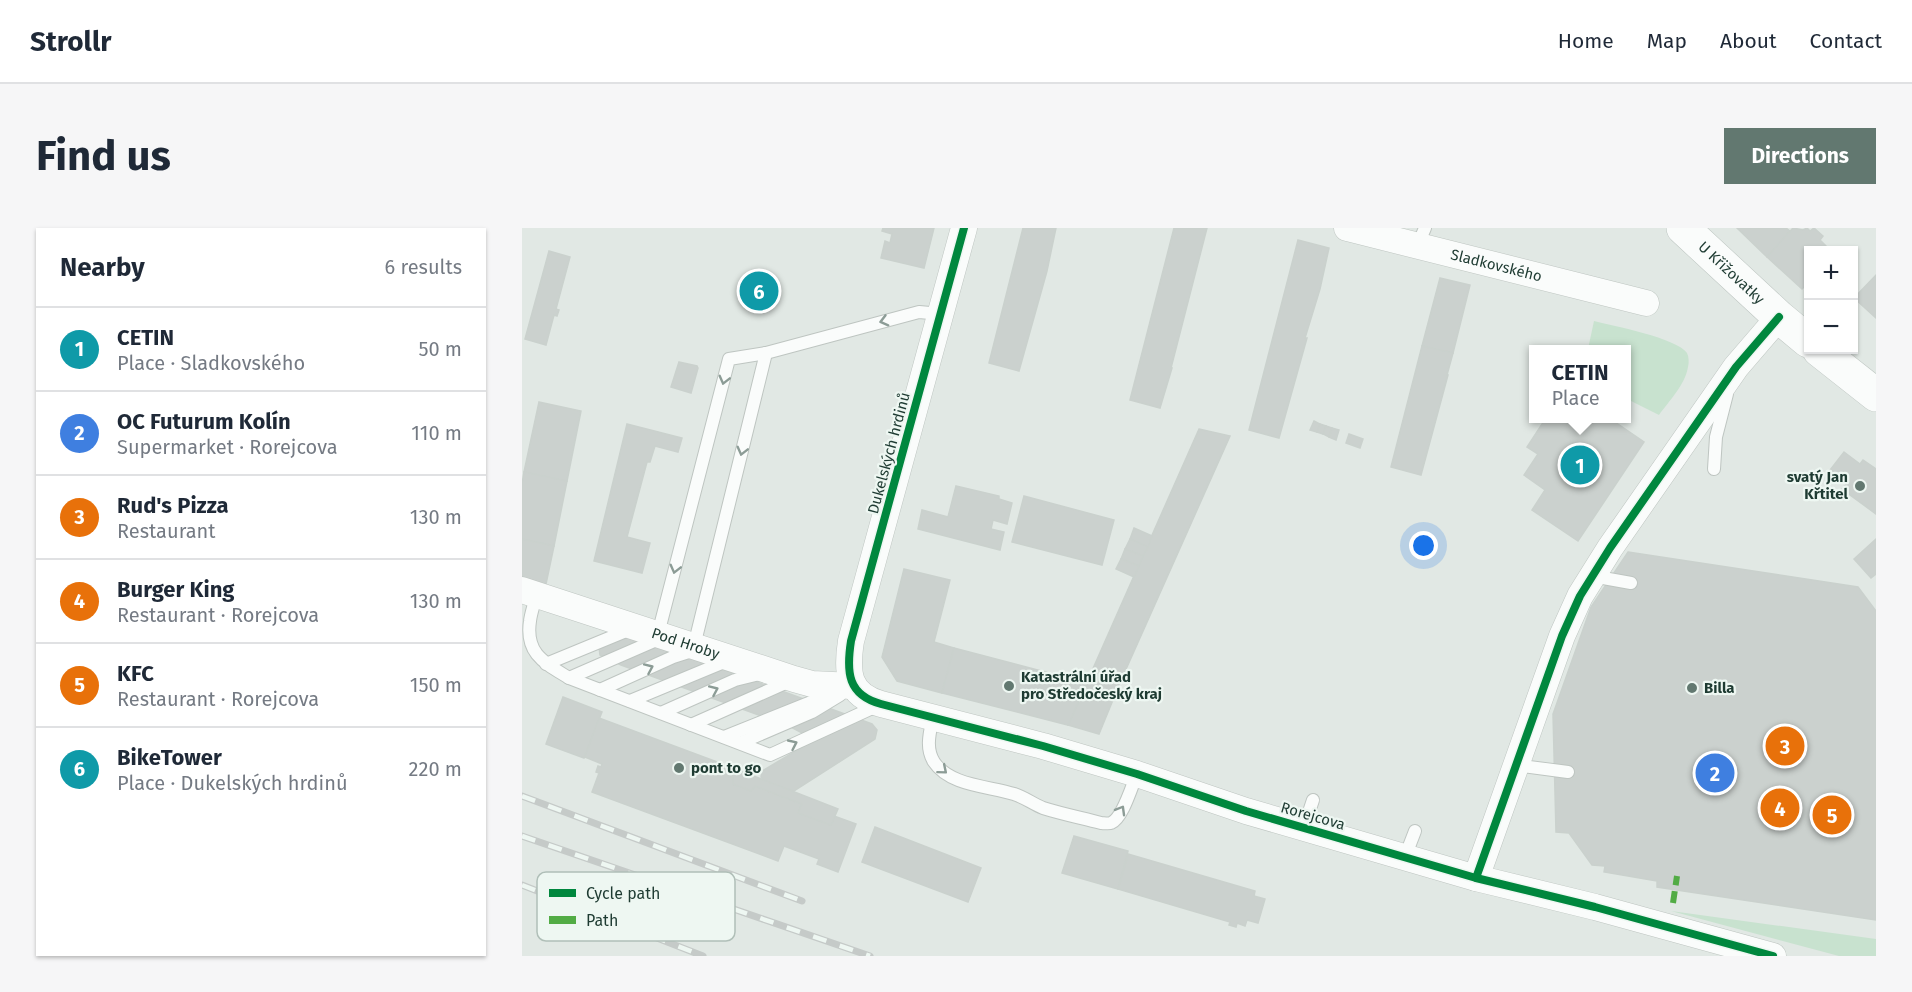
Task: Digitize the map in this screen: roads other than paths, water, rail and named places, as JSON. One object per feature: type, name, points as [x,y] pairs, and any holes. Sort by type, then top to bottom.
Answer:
[{"type":"main road","name":"U Křižovatky","points":[[1683,228],[1779,317],[1804,337]]},
{"type":"main road","points":[[1824,354],[1876,395]]},
{"type":"street","name":"Dukelských hrdinů","points":[[853,686],[849,669],[851,641],[964,228]]},
{"type":"street","name":"Sladkovského","points":[[1347,228],[1421,237],[1646,303]]},
{"type":"street","points":[[1476,878],[1562,636],[1580,596],[1736,367],[1779,317]]},
{"type":"street","name":"Pod Hroby","points":[[529,592],[794,680],[812,684],[853,686]]},
{"type":"street","name":"Rorejcova","points":[[853,686],[860,695],[881,704],[1043,746],[1137,774],[1246,811],[1476,878],[1594,907],[1773,956]]},
{"type":"lane","points":[[569,678],[653,633],[729,360],[766,353],[920,312],[941,314]]},
{"type":"lane","points":[[600,690],[697,647],[766,353]]},
{"type":"lane","points":[[1714,469],[1720,417],[1736,367]]},
{"type":"lane","points":[[1592,576],[1631,583]]},
{"type":"lane","points":[[529,592],[529,642],[539,658],[546,664],[569,678],[770,755],[881,704]]},
{"type":"lane","points":[[546,664],[653,633]]},
{"type":"lane","points":[[630,701],[732,659]]},
{"type":"lane","points":[[661,713],[735,680],[769,671]]},
{"type":"lane","points":[[691,725],[794,680]]},
{"type":"lane","points":[[724,737],[800,705],[853,686]]},
{"type":"lane","points":[[740,743],[831,702],[853,686]]},
{"type":"lane","points":[[933,717],[928,738],[930,752],[934,762],[943,772],[954,778],[1016,794],[1041,807],[1110,824],[1117,819],[1137,774]]},
{"type":"lane","points":[[1515,765],[1568,772]]},
{"type":"lane","points":[[1304,827],[1313,800]]},
{"type":"lane","points":[[1405,857],[1415,831]]},
{"type":"railway","points":[[522,796],[725,872]]},
{"type":"railway","points":[[522,836],[626,872]]},
{"type":"railway","points":[[735,876],[802,901]]},
{"type":"railway","points":[[522,885],[537,891]]},
{"type":"railway","points":[[735,909],[870,956]]},
{"type":"railway","points":[[665,941],[703,956]]},
{"type":"place","name":"BikeTower","points":[[759,291]]},
{"type":"place","name":"CETIN","points":[[1580,465]]},
{"type":"place","name":"svatý Jan Křtitel","points":[[1860,486]]},
{"type":"place","name":"Katastrální úřad pro Středočeský kraj","points":[[1009,686]]},
{"type":"place","name":"Billa","points":[[1692,688]]},
{"type":"place","name":"Rud's Pizza","points":[[1785,746]]},
{"type":"place","name":"pont to go","points":[[679,768]]},
{"type":"place","name":"OC Futurum Kolín","points":[[1715,773]]},
{"type":"place","name":"Burger King","points":[[1780,808]]},
{"type":"place","name":"KFC","points":[[1832,815]]}]
